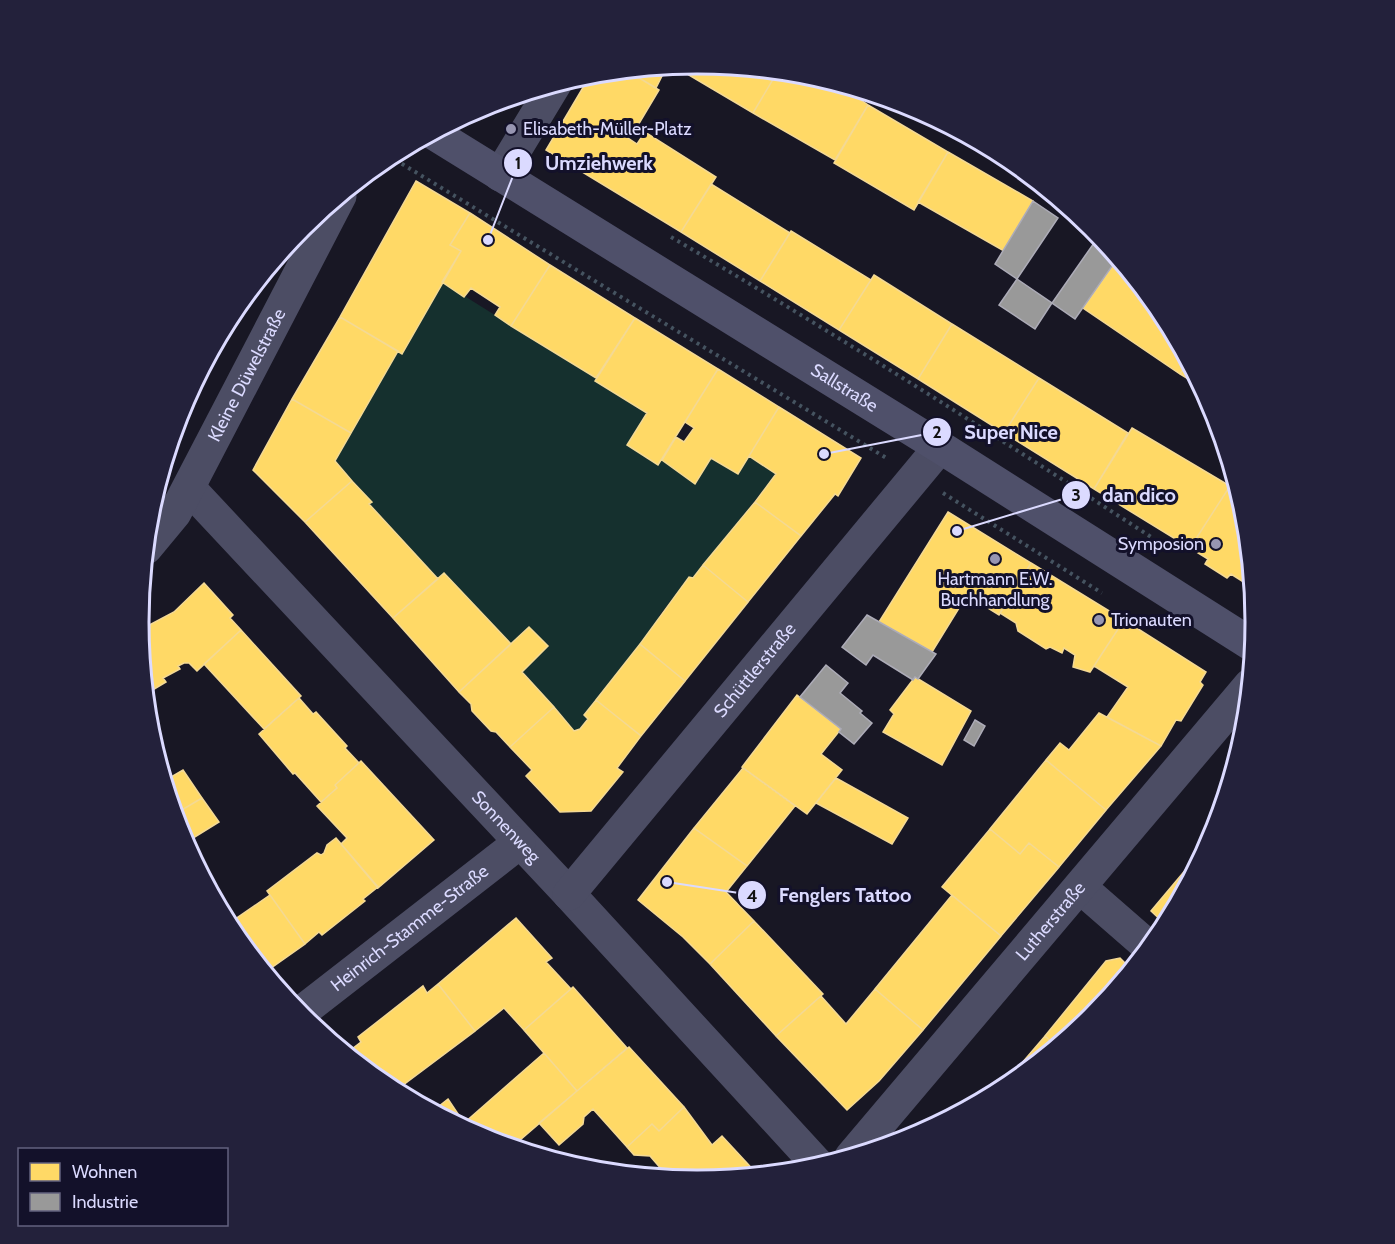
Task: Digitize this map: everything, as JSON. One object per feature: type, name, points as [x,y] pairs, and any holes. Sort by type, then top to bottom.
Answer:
[{"type":"street","points":[[500,175],[549,94]]},
{"type":"street","name":"Sallstraße","points":[[441,138],[940,447],[1245,641]]},
{"type":"street","name":"Kleine Düwelstraße","points":[[157,535],[175,513],[189,488],[330,216]]},
{"type":"street","name":"Schüttlerstraße","points":[[569,894],[940,447]]},
{"type":"street","name":"Sonnenweg","points":[[189,488],[569,894],[812,1158]]},
{"type":"street","name":"Lutherstraße","points":[[861,1145],[1241,696]]},
{"type":"street","name":"Heinrich-Stamme-Straße","points":[[307,1007],[519,843]]},
{"type":"street","points":[[1080,887],[1143,942]]},
{"type":"path","points":[[399,162],[916,476],[1103,594]]},
{"type":"green space","points":[[442,282],[596,378],[647,413],[658,464],[662,460],[695,484],[711,458],[738,474],[749,456],[776,474],[693,578],[689,577],[659,616],[660,619],[584,715],[588,719],[580,729],[574,731],[522,672],[548,646],[529,627],[511,644],[444,574],[438,579],[369,504],[371,501],[335,461],[398,351],[402,354]]},
{"type":"building: Wohnen","points":[[688,74],[773,79],[753,113]]},
{"type":"building: Wohnen","points":[[663,75],[656,88],[638,77]]},
{"type":"building: Wohnen","points":[[638,77],[659,90],[634,132],[626,127],[622,134],[637,144],[645,132],[716,177],[681,232],[546,150],[584,85]]},
{"type":"building: Wohnen","points":[[773,79],[839,92],[858,98],[868,105],[835,160],[753,113]]},
{"type":"building: Wohnen","points":[[868,105],[948,152],[914,210],[834,163]]},
{"type":"building: Wohnen","points":[[948,152],[1033,201],[1004,251],[918,202]]},
{"type":"building: Wohnen","points":[[416,181],[470,213],[450,245],[461,251],[402,354],[340,317]]},
{"type":"building: Wohnen","points":[[711,184],[790,233],[760,281],[681,232]]},
{"type":"building: Wohnen","points":[[470,213],[550,265],[511,326],[495,315],[500,307],[471,288],[464,297],[442,282],[461,251],[450,245]]},
{"type":"building: Wohnen","points":[[791,231],[871,280],[839,330],[760,281]]},
{"type":"building: Wohnen","points":[[1113,264],[1154,317],[1184,369],[1180,374],[1083,308]]},
{"type":"building: Wohnen","points":[[550,265],[635,318],[596,378],[511,326]]},
{"type":"building: Wohnen","points":[[874,275],[952,324],[918,379],[839,330]]},
{"type":"building: Wohnen","points":[[340,317],[398,351],[351,433],[292,399]]},
{"type":"building: Wohnen","points":[[635,318],[718,369],[658,465],[627,445],[647,413],[595,381]]},
{"type":"building: Wohnen","points":[[952,324],[1039,378],[1004,433],[918,379]]},
{"type":"building: Wohnen","points":[[718,369],[779,407],[738,474],[711,458],[695,484],[662,460],[676,437],[684,442],[694,428],[685,422]]},
{"type":"building: Wohnen","points":[[1184,369],[1189,380],[1180,374]]},
{"type":"building: Wohnen","points":[[1039,378],[1128,433],[1094,489],[1004,433]]},
{"type":"building: Wohnen","points":[[292,399],[351,433],[335,461],[352,481],[305,522],[253,470]]},
{"type":"building: Wohnen","points":[[779,407],[861,458],[838,496],[835,494],[801,536],[755,502],[776,474],[749,456]]},
{"type":"building: Wohnen","points":[[1132,428],[1228,485],[1229,488],[1190,548],[1094,489]]},
{"type":"building: Wohnen","points":[[352,481],[372,502],[369,504],[438,579],[393,618],[305,522]]},
{"type":"building: Wohnen","points":[[1228,489],[1235,515],[1245,583],[1231,574],[1227,578],[1205,564],[1208,559],[1190,548]]},
{"type":"building: Wohnen","points":[[755,502],[801,536],[748,602],[703,565]]},
{"type":"building: Wohnen","points":[[948,512],[1031,563],[999,615],[967,595],[932,652],[879,622]]},
{"type":"building: Wohnen","points":[[1031,563],[1124,620],[1090,672],[1073,667],[1075,655],[1064,648],[1062,653],[1050,647],[1046,649],[1018,631],[1016,623],[1000,613]]},
{"type":"building: Wohnen","points":[[703,565],[748,602],[685,681],[640,644],[689,577],[693,578]]},
{"type":"building: Wohnen","points":[[444,573],[511,644],[459,692],[393,618]]},
{"type":"building: Wohnen","points":[[204,583],[233,615],[230,618],[241,630],[197,671],[189,663],[184,663],[178,666],[180,669],[163,678],[166,682],[154,690],[149,625],[174,612]]},
{"type":"building: Wohnen","points":[[1124,620],[1206,672],[1200,682],[1203,685],[1181,721],[1176,720],[1161,746],[1107,717],[1128,687],[1094,666]]},
{"type":"building: Wohnen","points":[[529,627],[548,646],[522,672],[554,707],[510,747],[472,711],[471,704],[459,692]]},
{"type":"building: Wohnen","points":[[241,630],[301,696],[264,729],[204,664]]},
{"type":"building: Wohnen","points":[[640,644],[685,681],[641,736],[596,700]]},
{"type":"building: Wohnen","points":[[915,677],[971,711],[942,765],[883,732],[894,714],[890,710]]},
{"type":"building: Wohnen","points":[[797,695],[841,729],[821,754],[842,770],[807,814],[742,767]]},
{"type":"building: Wohnen","points":[[299,698],[313,714],[316,712],[359,763],[335,785],[337,788],[321,802],[295,773],[293,774],[259,734]]},
{"type":"building: Wohnen","points":[[596,700],[641,736],[617,768],[623,772],[591,811],[560,812],[526,776],[532,770],[510,747],[554,707],[574,731],[580,729],[588,719],[584,715]]},
{"type":"building: Wohnen","points":[[1099,713],[1161,746],[1106,810],[1046,760],[1060,743],[1069,750]]},
{"type":"building: Wohnen","points":[[1046,760],[1106,810],[1059,867],[1029,843],[1020,854],[990,829]]},
{"type":"building: Wohnen","points":[[361,761],[434,840],[378,888],[341,844],[347,838],[317,806],[337,788],[335,785]]},
{"type":"building: Wohnen","points":[[743,768],[795,806],[747,866],[694,828]]},
{"type":"building: Wohnen","points":[[183,770],[202,798],[182,810],[172,777]]},
{"type":"building: Wohnen","points":[[836,778],[908,818],[892,844],[816,803]]},
{"type":"building: Wohnen","points":[[202,798],[219,822],[194,838],[182,810]]},
{"type":"building: Wohnen","points":[[694,828],[747,866],[726,892],[754,921],[710,964],[683,937],[638,900]]},
{"type":"building: Wohnen","points":[[990,829],[1020,854],[1029,843],[1059,867],[1001,936],[942,887]]},
{"type":"building: Wohnen","points":[[336,838],[378,887],[363,899],[365,901],[322,935],[319,932],[305,944],[267,891],[317,853],[321,855],[324,853],[327,845]]},
{"type":"building: Wohnen","points":[[1188,867],[1159,919],[1151,911]]},
{"type":"building: Wohnen","points":[[270,895],[305,944],[272,968],[236,919]]},
{"type":"building: Wohnen","points":[[952,895],[1001,936],[923,1030],[875,989]]},
{"type":"building: Wohnen","points":[[516,918],[552,958],[546,962],[571,989],[524,1030],[504,1008],[475,1031],[438,984]]},
{"type":"building: Wohnen","points":[[754,921],[823,994],[776,1036],[710,964]]},
{"type":"building: Wohnen","points":[[1120,958],[1126,964],[1085,1010],[1050,1041],[1045,1036],[1106,961]]},
{"type":"building: Wohnen","points":[[438,984],[475,1031],[403,1085],[353,1048],[361,1042],[358,1037],[423,986],[427,993]]},
{"type":"building: Wohnen","points":[[573,987],[627,1048],[577,1091],[524,1030]]},
{"type":"building: Wohnen","points":[[875,989],[923,1030],[879,1081],[847,1110],[776,1036],[821,996],[846,1024]]},
{"type":"building: Wohnen","points":[[1045,1036],[1050,1041],[1031,1057],[1020,1065]]},
{"type":"building: Wohnen","points":[[629,1047],[684,1107],[659,1131],[652,1124],[627,1147],[593,1109],[584,1117],[583,1124],[559,1145],[539,1123]]},
{"type":"building: Wohnen","points":[[544,1053],[577,1091],[520,1140],[468,1120]]},
{"type":"building: Wohnen","points":[[448,1099],[459,1116],[455,1114],[440,1106]]},
{"type":"building: Wohnen","points":[[684,1107],[712,1145],[722,1136],[751,1167],[661,1169],[650,1156],[634,1155],[627,1147],[652,1124],[659,1131]]},
{"type":"building: Industrie","points":[[1033,201],[1058,218],[1017,279],[995,264]]},
{"type":"building: Industrie","points":[[1094,243],[1113,264],[1075,319],[1052,303]]},
{"type":"building: Industrie","points":[[1017,279],[1052,303],[1035,329],[999,305]]},
{"type":"building: Industrie","points":[[867,615],[936,654],[918,679],[915,677],[913,680],[873,655],[866,665],[842,647]]},
{"type":"building: Industrie","points":[[826,665],[848,683],[840,693],[862,711],[860,713],[872,723],[854,744],[839,732],[841,729],[800,697]]},
{"type":"building: Industrie","points":[[975,720],[985,726],[974,746],[964,740]]},
{"type":"place","name":"Elisabeth-Müller-Platz","points":[[511,129]]},
{"type":"place","name":"Umziehwerk","points":[[488,240]]},
{"type":"place","name":"Super Nice","points":[[824,454]]},
{"type":"place","name":"dan dico","points":[[957,531]]},
{"type":"place","name":"Symposion","points":[[1216,544]]},
{"type":"place","name":"Hartmann E.W. Buchhandlung","points":[[995,559]]},
{"type":"place","name":"Trionauten","points":[[1099,620]]},
{"type":"place","name":"Fenglers Tattoo","points":[[667,882]]}]
